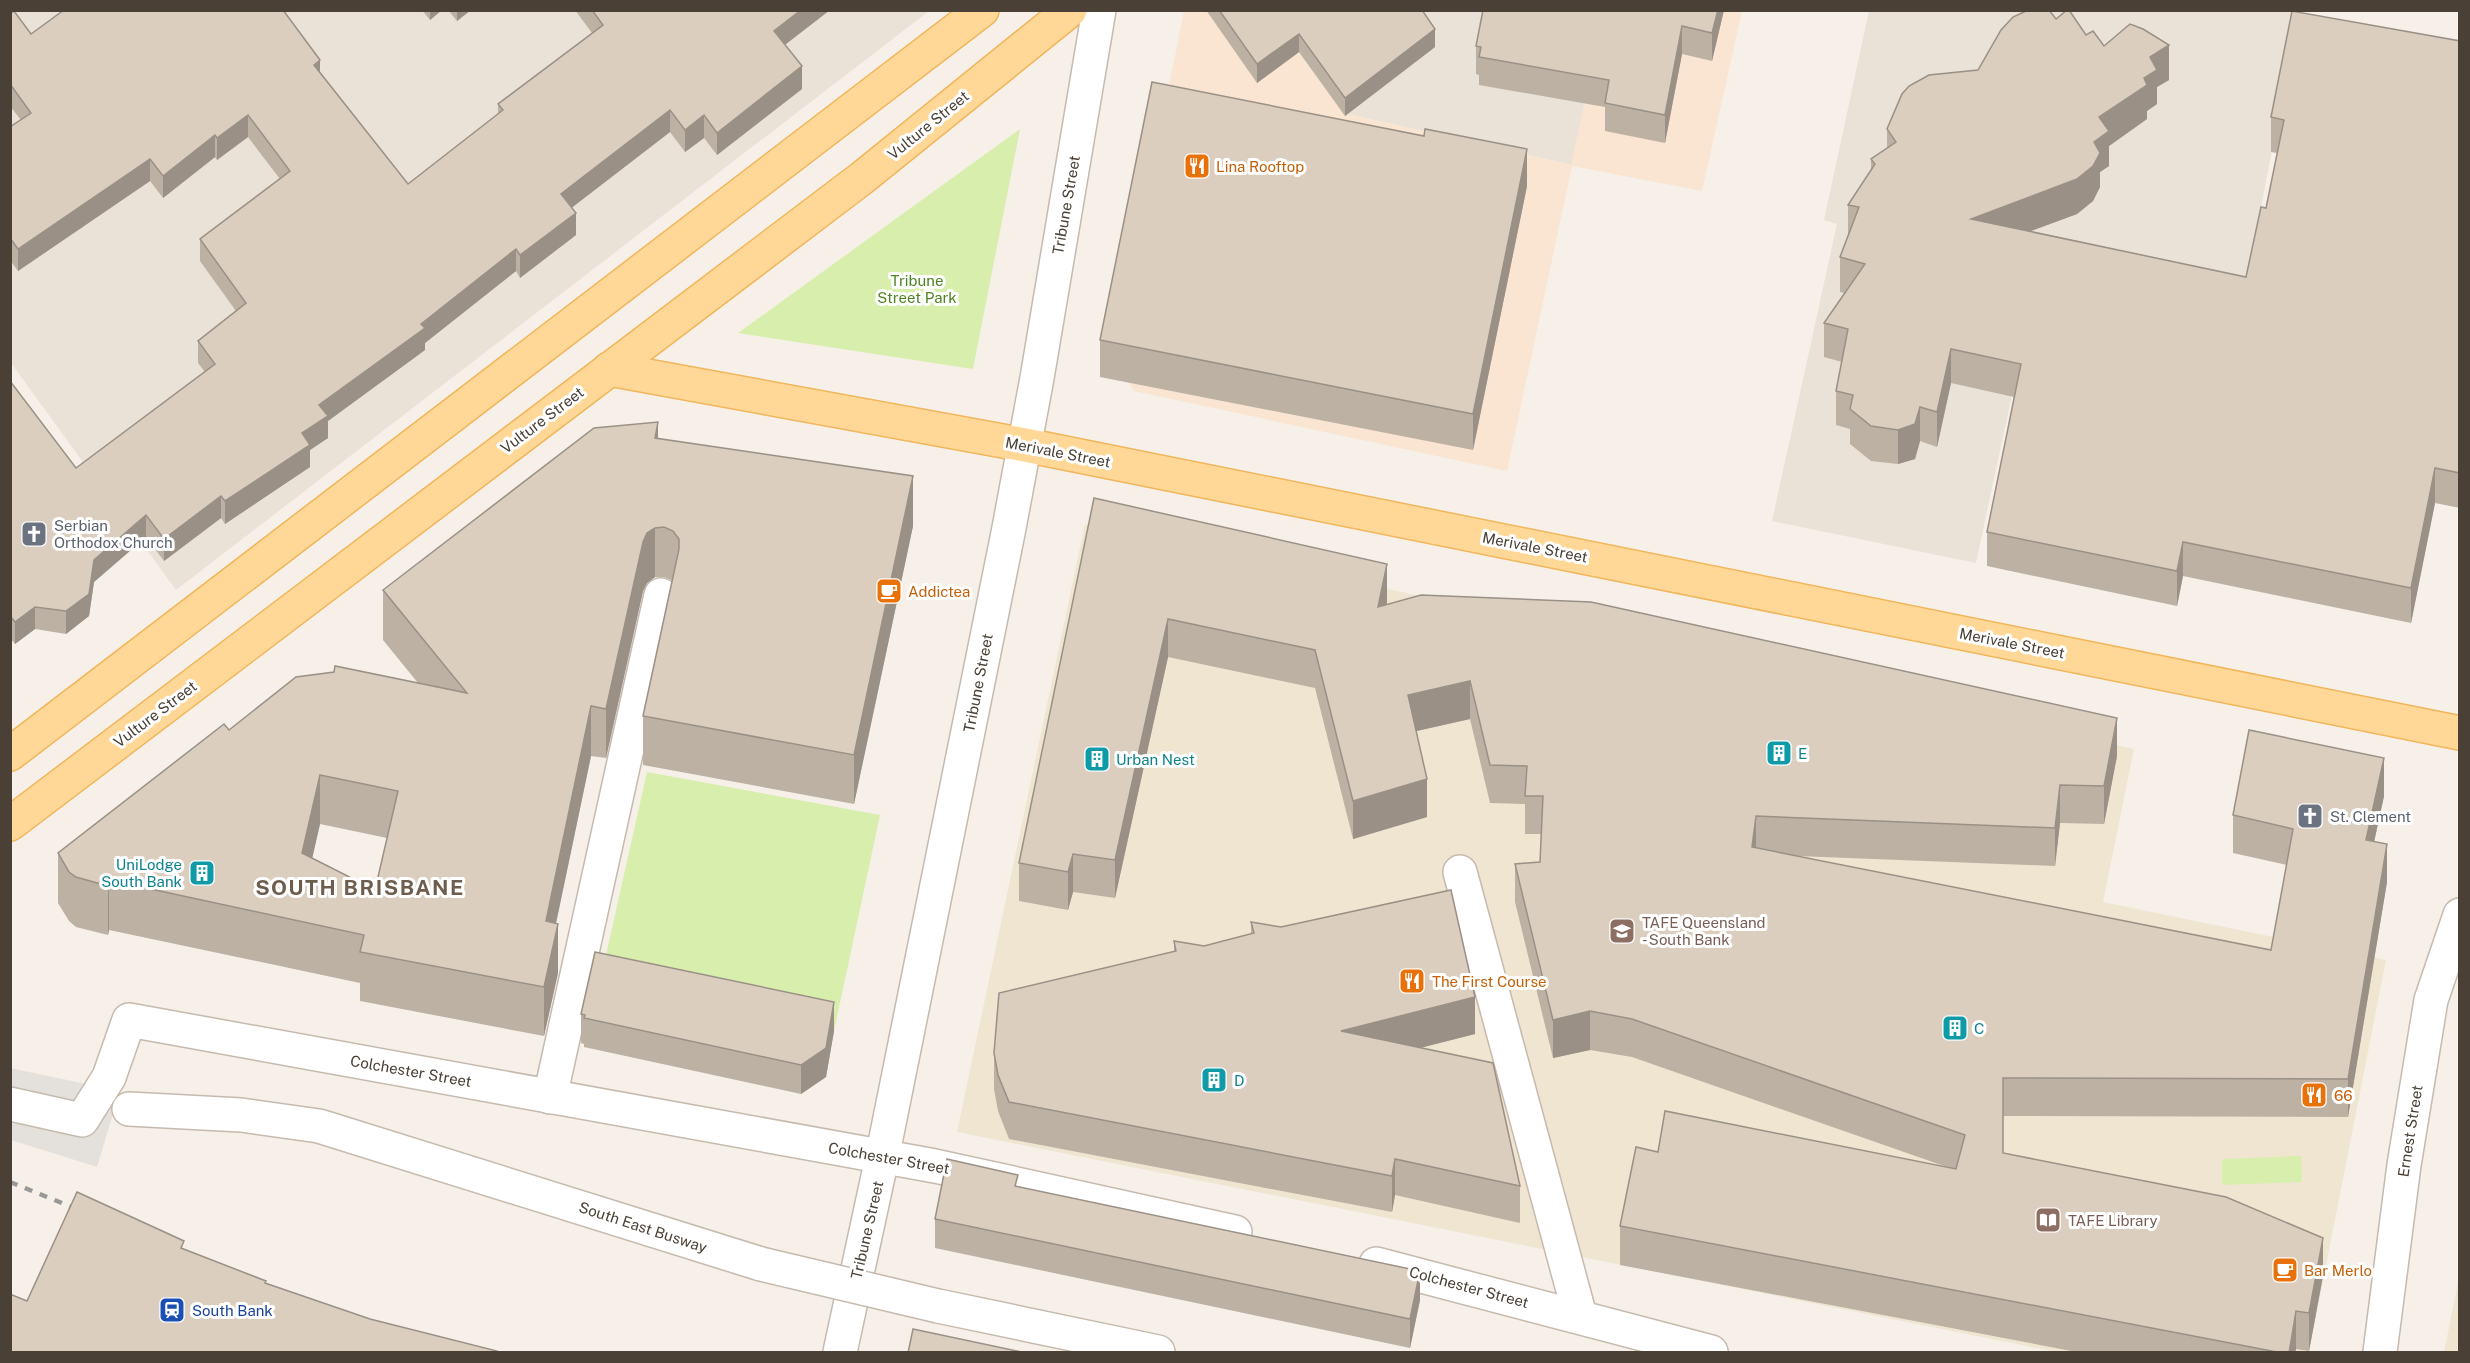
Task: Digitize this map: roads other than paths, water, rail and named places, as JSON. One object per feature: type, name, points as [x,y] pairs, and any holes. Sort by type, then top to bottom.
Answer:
[{"type":"main road","points":[[10,754],[982,10]]},
{"type":"main road","name":"Vulture Street","points":[[10,824],[862,178],[1070,10]]},
{"type":"main road","name":"Merivale Street","points":[[609,369],[1025,445],[2460,733]]},
{"type":"street","name":"Tribune Street","points":[[840,1353],[882,1158],[1025,445],[1099,10]]},
{"type":"street","points":[[550,1097],[661,595]]},
{"type":"street","points":[[1460,872],[1580,1316]]},
{"type":"street","name":"Ernest Street","points":[[2380,1353],[2394,1232],[2431,1000],[2460,915]]},
{"type":"street","name":"Colchester Street","points":[[10,1104],[82,1120],[109,1077],[129,1020],[935,1166],[1260,1238]]},
{"type":"street","name":"South East Busway","points":[[129,1109],[241,1115],[320,1126],[761,1264],[938,1306],[1158,1353]]},
{"type":"street","name":"Colchester Street","points":[[1342,1256],[1580,1316],[1711,1353]]},
{"type":"railway","points":[[10,1182],[84,1212]]},
{"type":"place","name":"Lina Rooftop","points":[[1197,166]]},
{"type":"place","name":"Serbian Orthodox Church","points":[[34,534]]},
{"type":"place","name":"Addictea","points":[[889,591]]},
{"type":"place","name":"E","points":[[1779,753]]},
{"type":"place","name":"Urban Nest","points":[[1097,759]]},
{"type":"place","name":"St. Clement","points":[[2310,816]]},
{"type":"place","name":"UniLodge South Bank","points":[[202,873]]},
{"type":"place","name":"TAFE Queensland - South Bank","points":[[1622,931]]},
{"type":"place","name":"The First Course","points":[[1412,981]]},
{"type":"place","name":"C","points":[[1955,1028]]},
{"type":"place","name":"D","points":[[1214,1080]]},
{"type":"place","name":"66","points":[[2314,1095]]},
{"type":"place","name":"TAFE Library","points":[[2048,1220]]},
{"type":"place","name":"Bar Merlo","points":[[2285,1270]]},
{"type":"place","name":"South Bank","points":[[172,1310]]},
{"type":"district","name":"SOUTH BRISBANE","points":[[360,887]]},
{"type":"park label","name":"Tribune Street Park","points":[[917,288]]}]
